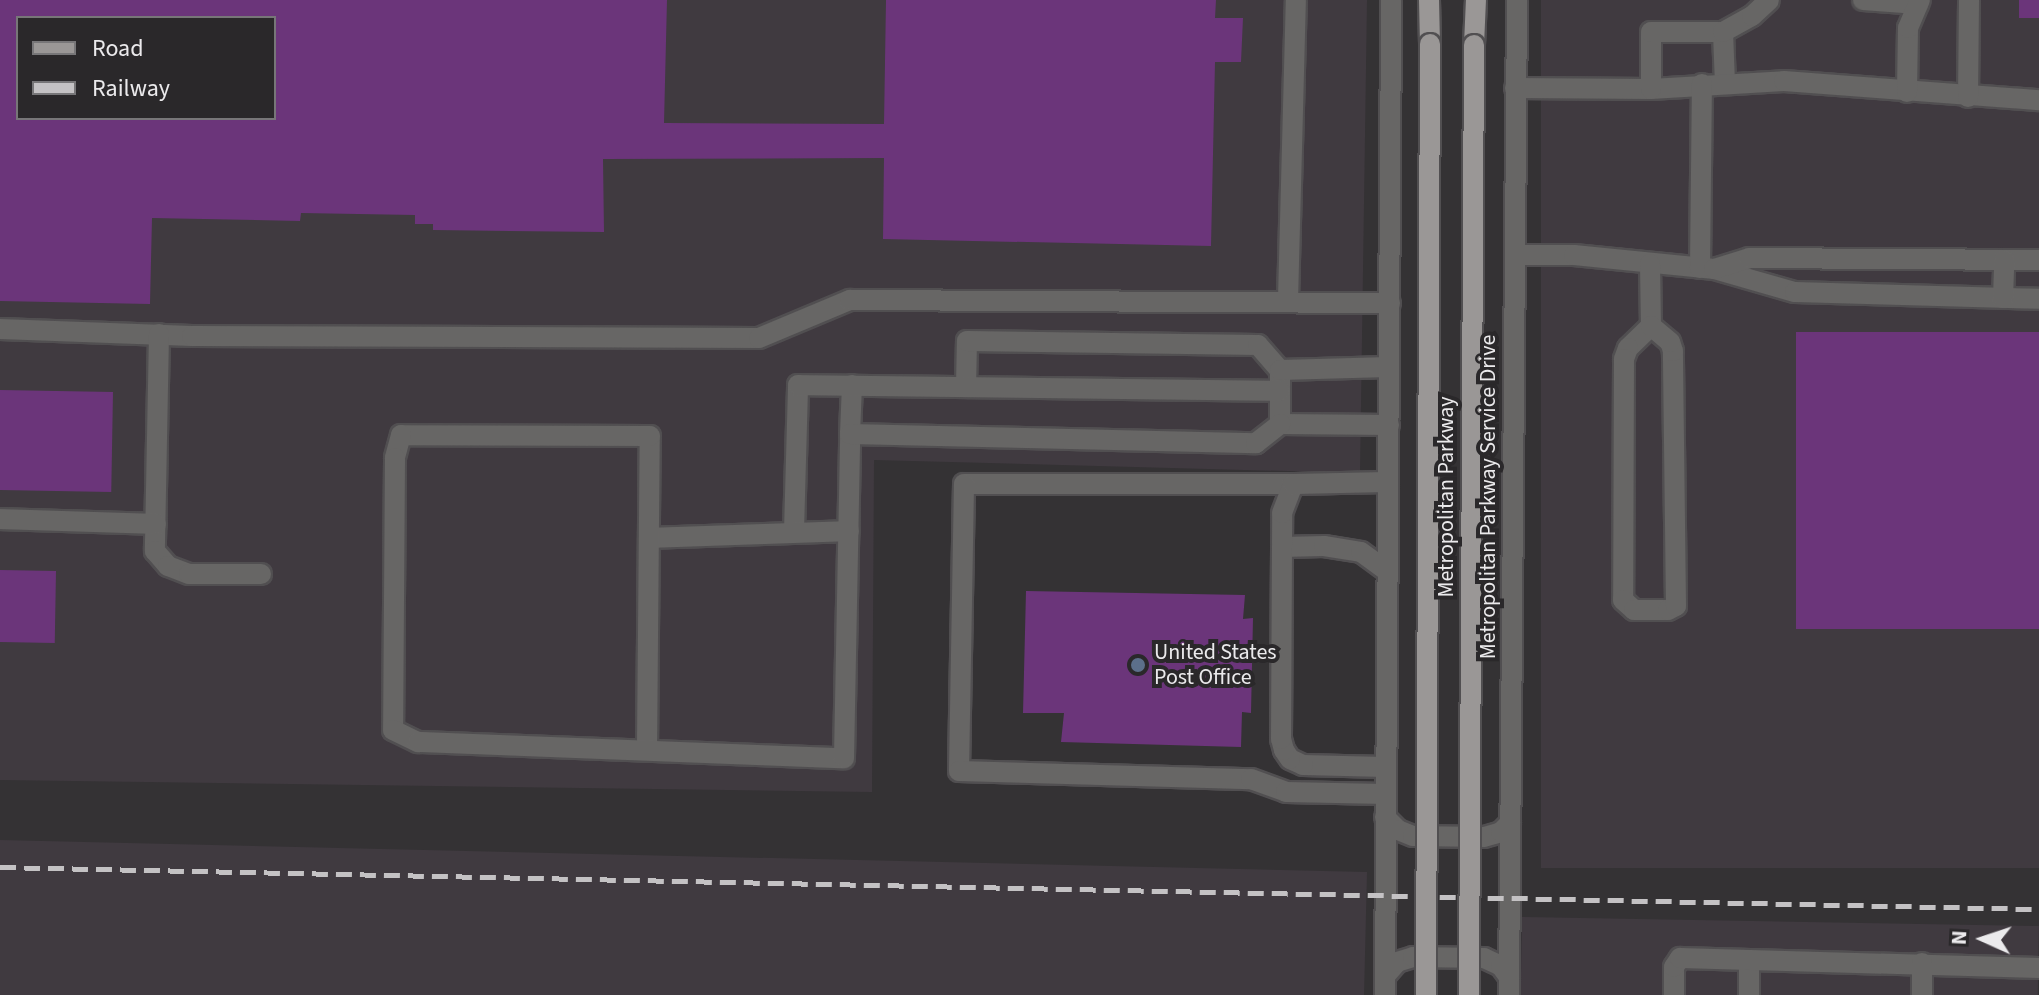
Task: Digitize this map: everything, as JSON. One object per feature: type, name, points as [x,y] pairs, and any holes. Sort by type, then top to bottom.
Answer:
[{"type":"main road","name":"Metropolitan Parkway","points":[[1426,995],[1429,0]]},
{"type":"main road","name":"Metropolitan Parkway","points":[[1469,995],[1476,0]]},
{"type":"street","points":[[1288,300],[1296,0]]},
{"type":"street","points":[[1385,985],[1391,0]]},
{"type":"street","name":"Metropolitan Parkway Service Drive","points":[[1509,986],[1517,0]]},
{"type":"street","points":[[1651,89],[1651,32],[1723,32],[1752,16],[1769,0]]},
{"type":"street","points":[[1863,0],[1919,2],[1908,28],[1907,92]]},
{"type":"street","points":[[1968,97],[1969,0]]},
{"type":"street","points":[[1723,32],[1725,83]]},
{"type":"street","points":[[1515,88],[1651,89],[1784,81],[2039,100]]},
{"type":"street","points":[[1702,84],[1707,268]]},
{"type":"street","points":[[1515,255],[1574,255],[1707,268],[1795,292],[2039,299]]},
{"type":"street","points":[[1707,268],[1749,258],[2039,260]]},
{"type":"street","points":[[2003,298],[2004,260]]},
{"type":"street","points":[[1650,264],[1651,326],[1628,348],[1624,359],[1623,600],[1634,610],[1668,610],[1676,606],[1673,351],[1670,342],[1651,326]]},
{"type":"street","points":[[0,329],[159,334],[759,338],[850,300],[1288,300],[1390,303]]},
{"type":"street","points":[[159,334],[155,551],[168,566],[189,574],[261,574]]},
{"type":"street","points":[[966,387],[967,341],[1258,345],[1280,380],[1280,424]]},
{"type":"street","points":[[794,531],[798,385],[966,387],[1280,380],[1389,367]]},
{"type":"street","points":[[647,749],[650,436],[401,435],[395,458],[393,730],[418,742],[844,758],[852,385]]},
{"type":"street","points":[[850,434],[1256,443],[1280,424],[1389,425]]},
{"type":"street","points":[[1385,794],[1286,792],[1251,779],[959,771],[964,484],[1388,482]]},
{"type":"street","points":[[1293,484],[1282,513],[1281,739],[1290,759],[1303,765],[1385,767]]},
{"type":"street","points":[[0,519],[156,524]]},
{"type":"street","points":[[650,538],[849,531]]},
{"type":"street","points":[[1282,547],[1324,546],[1361,552],[1387,571]]},
{"type":"street","points":[[1269,786],[1290,759]]},
{"type":"street","points":[[1385,817],[1398,830],[1413,836],[1484,837],[1501,832],[1510,823]]},
{"type":"street","points":[[1385,985],[1397,962],[1413,957],[1484,958],[1501,966],[1509,986]]},
{"type":"street","points":[[1674,995],[1674,967],[1680,958],[2039,968]]},
{"type":"street","points":[[1749,961],[1749,995]]},
{"type":"street","points":[[1922,963],[1922,995]]},
{"type":"shaded area","points":[[0,0],[1367,0],[1360,473],[874,460],[872,792],[0,780]]},
{"type":"shaded area","points":[[1541,0],[2039,0],[2039,868],[1541,868]]},
{"type":"shaded area","points":[[0,840],[1367,872],[1364,995],[0,995]]},
{"type":"shaded area","points":[[1522,917],[2039,926],[2038,995],[1521,995]]},
{"type":"building","points":[[0,0],[667,0],[664,123],[884,124],[886,0],[1216,0],[1215,18],[1243,18],[1241,62],[1215,62],[1211,246],[883,239],[884,158],[603,159],[604,232],[433,230],[433,224],[415,224],[415,215],[301,213],[300,221],[152,218],[150,304],[0,301]]},
{"type":"building","points":[[2019,0],[2039,0],[2039,18],[2019,18]]},
{"type":"building","points":[[1796,332],[2039,332],[2039,629],[1796,629]]},
{"type":"building","points":[[0,390],[113,392],[111,492],[0,490]]},
{"type":"building","points":[[0,570],[56,571],[55,643],[0,642]]},
{"type":"building","name":"United States Post Office","points":[[1026,591],[1245,595],[1243,619],[1253,618],[1251,713],[1242,712],[1241,747],[1061,742],[1064,713],[1023,713]]},
{"type":"railway","points":[[0,867],[2039,909]]},
{"type":"place","name":"United States Post Office","points":[[1138,665]]}]
